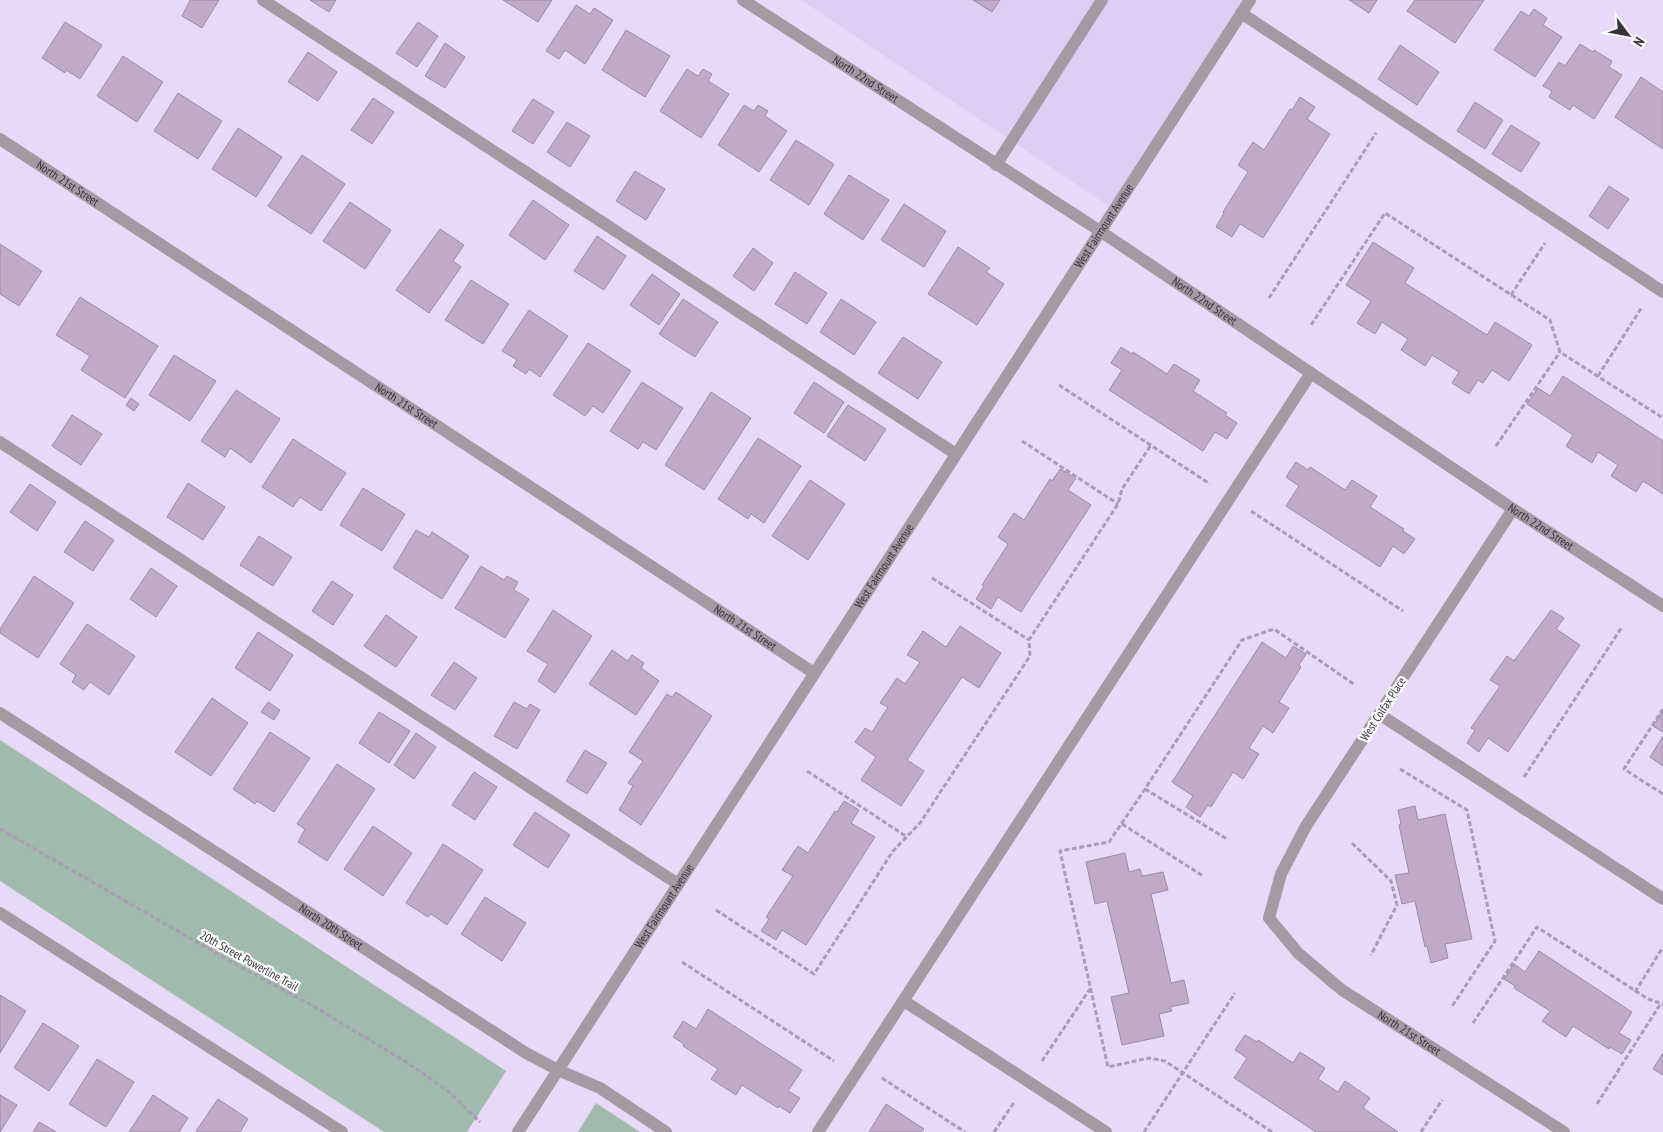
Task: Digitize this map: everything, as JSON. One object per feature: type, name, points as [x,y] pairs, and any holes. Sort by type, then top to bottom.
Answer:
[{"type":"street","points":[[263,0],[956,454]]},
{"type":"street","name":"North 22nd Street","points":[[743,0],[1100,231],[1513,508],[1663,606]]},
{"type":"street","points":[[996,164],[1102,0]]},
{"type":"street","name":"West Fairmount Avenue","points":[[518,1132],[1250,0]]},
{"type":"street","points":[[1241,13],[1659,290]]},
{"type":"street","name":"North 21st Street","points":[[0,139],[814,673]]},
{"type":"street","points":[[818,1132],[1312,373]]},
{"type":"street","points":[[0,442],[678,884]]},
{"type":"street","name":"West Colfax Place","points":[[1269,918],[1281,874],[1306,826],[1513,508]]},
{"type":"street","name":"North 20th Street","points":[[0,713],[526,1053],[558,1070],[600,1088],[666,1132]]},
{"type":"street","points":[[1380,714],[1663,899]]},
{"type":"street","points":[[0,913],[342,1132]]},
{"type":"street","name":"North 21st Street","points":[[1269,918],[1298,953],[1342,990],[1564,1132]]},
{"type":"street","points":[[904,1001],[1106,1132]]},
{"type":"path","points":[[1269,298],[1390,112]]},
{"type":"path","points":[[1311,325],[1385,213],[1550,320],[1560,352],[1663,418]]},
{"type":"path","points":[[1511,295],[1558,222]]},
{"type":"path","points":[[1598,376],[1659,290]]},
{"type":"path","points":[[1496,446],[1560,352]]},
{"type":"path","points":[[1022,440],[1118,504]]},
{"type":"path","points":[[716,910],[814,974],[893,851],[920,823],[1030,656],[1029,640],[1118,504],[1122,489],[1151,445]]},
{"type":"path","points":[[932,578],[1029,640]]},
{"type":"path","points":[[1509,799],[1622,627]]},
{"type":"path","points":[[1272,1132],[1165,1061],[1150,1058],[1108,1067],[1060,851],[1108,842],[1122,824],[1242,640],[1274,629],[1356,685]]},
{"type":"path","points":[[1663,709],[1624,769],[1663,794]]},
{"type":"path","points":[[1400,769],[1467,810],[1495,941],[1451,1008]]},
{"type":"path","points":[[807,771],[907,837]]},
{"type":"path","points":[[1145,789],[1226,839]]},
{"type":"path","points":[[1122,824],[1203,876]]},
{"type":"path","name":"20th Street Powerline Trail","points":[[0,829],[242,968],[308,1003],[406,1062],[448,1091],[480,1122]]},
{"type":"path","points":[[1352,844],[1391,881],[1397,905],[1371,955]]},
{"type":"path","points":[[1473,1023],[1537,927],[1636,992],[1662,1004],[1597,1104]]},
{"type":"path","points":[[1636,992],[1663,947]]},
{"type":"path","points":[[682,962],[842,1066],[874,1073],[965,1132]]},
{"type":"path","points":[[1144,1132],[1236,993]]},
{"type":"path","points":[[1421,1132],[1442,1100]]},
{"type":"shaded area","points":[[801,0],[1250,0],[1113,209]]},
{"type":"green space","points":[[0,740],[506,1071],[467,1132],[384,1132],[0,881]]},
{"type":"green space","points":[[596,1103],[640,1132],[578,1132]]},
{"type":"building","points":[[190,0],[219,0],[202,28],[182,16]]},
{"type":"building","points":[[310,0],[336,0],[329,12]]},
{"type":"building","points":[[503,0],[552,0],[538,22]]},
{"type":"building","points":[[973,0],[1000,0],[992,12]]},
{"type":"building","points":[[1349,0],[1377,0],[1369,13]]},
{"type":"building","points":[[1415,0],[1484,0],[1455,43],[1407,11]]},
{"type":"building","points":[[576,5],[590,14],[594,8],[613,20],[585,64],[565,50],[559,59],[546,51]]},
{"type":"building","points":[[1534,9],[1547,18],[1543,25],[1562,37],[1535,77],[1494,50],[1521,11],[1529,16]]},
{"type":"building","points":[[65,22],[102,45],[80,79],[66,70],[65,73],[42,58]]},
{"type":"building","points":[[418,22],[438,36],[417,67],[396,53]]},
{"type":"building","points":[[626,30],[670,56],[645,97],[602,70]]},
{"type":"building","points":[[445,43],[465,57],[445,88],[425,76]]},
{"type":"building","points":[[1580,44],[1612,61],[1609,67],[1622,75],[1594,119],[1573,105],[1570,110],[1549,97],[1552,91],[1543,86],[1559,62],[1565,66]]},
{"type":"building","points":[[1400,45],[1439,72],[1417,105],[1378,79]]},
{"type":"building","points":[[308,52],[337,72],[318,101],[288,82]]},
{"type":"building","points":[[123,56],[163,82],[137,122],[97,96]]},
{"type":"building","points":[[687,69],[698,76],[703,69],[712,74],[708,81],[729,94],[701,138],[660,111]]},
{"type":"building","points":[[1641,77],[1663,92],[1663,149],[1615,117]]},
{"type":"building","points":[[178,93],[222,121],[198,159],[154,131]]},
{"type":"building","points":[[1300,97],[1315,107],[1307,119],[1330,134],[1263,238],[1240,224],[1232,237],[1216,227],[1248,172],[1238,165],[1253,142],[1264,150],[1290,109],[1292,110]]},
{"type":"building","points":[[373,98],[394,112],[372,144],[351,130]]},
{"type":"building","points":[[533,99],[554,112],[533,144],[512,131]]},
{"type":"building","points":[[1475,102],[1503,120],[1485,149],[1457,131]]},
{"type":"building","points":[[744,105],[754,111],[758,105],[768,111],[765,116],[787,131],[759,172],[718,145]]},
{"type":"building","points":[[567,122],[590,136],[570,167],[547,152]]},
{"type":"building","points":[[1511,125],[1540,143],[1521,172],[1492,154]]},
{"type":"building","points":[[238,128],[282,157],[256,197],[212,169]]},
{"type":"building","points":[[796,140],[834,164],[809,205],[770,180]]},
{"type":"building","points":[[302,155],[345,184],[311,234],[268,206]]},
{"type":"building","points":[[635,171],[665,189],[646,220],[616,201]]},
{"type":"building","points":[[849,175],[889,200],[863,240],[824,214]]},
{"type":"building","points":[[1609,186],[1629,199],[1608,229],[1589,216]]},
{"type":"building","points":[[533,200],[569,225],[545,260],[509,235]]},
{"type":"building","points":[[350,202],[391,230],[365,269],[323,241]]},
{"type":"building","points":[[904,204],[946,231],[924,267],[881,240]]},
{"type":"building","points":[[440,229],[464,245],[453,261],[461,267],[429,313],[396,290]]},
{"type":"building","points":[[597,236],[626,256],[604,290],[574,271]]},
{"type":"building","points":[[1373,242],[1414,268],[1405,283],[1487,335],[1495,322],[1532,345],[1509,381],[1492,370],[1483,383],[1478,380],[1469,394],[1452,383],[1459,372],[1432,355],[1425,366],[1401,350],[1408,339],[1382,322],[1375,334],[1357,323],[1371,301],[1346,285]]},
{"type":"building","points":[[0,244],[42,271],[19,306],[0,294]]},
{"type":"building","points":[[958,247],[990,268],[986,272],[1004,284],[977,325],[928,294]]},
{"type":"building","points":[[753,248],[773,263],[754,291],[733,276]]},
{"type":"building","points":[[795,272],[827,293],[807,324],[775,304]]},
{"type":"building","points":[[652,274],[680,294],[659,325],[630,305]]},
{"type":"building","points":[[471,280],[509,304],[483,344],[445,320]]},
{"type":"building","points":[[80,297],[158,346],[125,398],[81,370],[90,356],[56,335]]},
{"type":"building","points":[[683,299],[718,322],[695,357],[659,334]]},
{"type":"building","points":[[841,299],[876,322],[854,355],[820,332]]},
{"type":"building","points":[[529,310],[568,336],[540,377],[529,369],[526,374],[513,366],[517,360],[502,351]]},
{"type":"building","points":[[903,337],[942,362],[918,399],[878,373]]},
{"type":"building","points":[[588,343],[631,371],[603,413],[593,406],[585,416],[553,395]]},
{"type":"building","points":[[1121,347],[1132,354],[1133,352],[1167,374],[1174,364],[1200,380],[1193,391],[1227,413],[1225,415],[1237,423],[1227,439],[1215,432],[1203,451],[1109,390],[1122,370],[1111,363]]},
{"type":"building","points":[[174,355],[216,381],[190,421],[149,395]]},
{"type":"building","points":[[1563,376],[1663,441],[1663,494],[1643,481],[1636,492],[1611,476],[1618,465],[1598,452],[1592,463],[1566,446],[1573,435],[1527,404],[1538,388],[1550,396]]},
{"type":"building","points":[[642,382],[683,408],[656,450],[643,442],[638,449],[610,431]]},
{"type":"building","points":[[814,382],[844,402],[824,433],[794,413]]},
{"type":"building","points":[[236,390],[280,419],[251,463],[230,448],[225,457],[201,441]]},
{"type":"building","points":[[711,392],[751,418],[704,490],[665,465]]},
{"type":"building","points":[[131,398],[139,404],[134,411],[126,405]]},
{"type":"building","points":[[848,405],[886,429],[865,461],[827,436]]},
{"type":"building","points":[[72,415],[102,434],[81,465],[52,446]]},
{"type":"building","points":[[758,438],[801,466],[764,523],[751,514],[748,519],[718,499]]},
{"type":"building","points":[[293,439],[346,473],[321,511],[300,497],[293,507],[262,487]]},
{"type":"building","points":[[1296,462],[1308,470],[1310,467],[1345,490],[1352,480],[1377,496],[1370,507],[1404,529],[1403,531],[1415,539],[1404,554],[1393,546],[1380,567],[1286,506],[1299,486],[1286,477]]},
{"type":"building","points":[[1060,469],[1076,478],[1068,490],[1091,505],[1021,612],[998,597],[991,609],[976,599],[984,586],[982,585],[1008,544],[998,537],[1014,513],[1024,520],[1050,479],[1052,481]]},
{"type":"building","points":[[810,480],[845,504],[808,560],[772,536]]},
{"type":"building","points":[[188,483],[225,507],[203,540],[167,517]]},
{"type":"building","points":[[30,484],[56,502],[37,531],[10,512]]},
{"type":"building","points":[[363,488],[405,514],[382,551],[340,525]]},
{"type":"building","points":[[85,521],[114,540],[93,571],[64,552]]},
{"type":"building","points":[[416,530],[429,537],[432,532],[469,556],[442,599],[393,568]]},
{"type":"building","points":[[259,536],[292,557],[273,586],[240,565]]},
{"type":"building","points":[[481,566],[504,580],[507,576],[518,582],[514,590],[529,599],[505,638],[455,608]]},
{"type":"building","points":[[151,568],[177,586],[156,617],[130,599]]},
{"type":"building","points":[[34,576],[74,603],[38,658],[0,633],[0,629]]},
{"type":"building","points":[[332,581],[353,595],[333,625],[312,611]]},
{"type":"building","points":[[553,610],[592,636],[555,693],[538,681],[548,664],[527,651]]},
{"type":"building","points":[[1551,610],[1564,618],[1556,629],[1580,645],[1508,752],[1488,738],[1479,752],[1467,743],[1475,730],[1471,728],[1500,686],[1490,680],[1507,656],[1514,661]]},
{"type":"building","points":[[386,615],[417,637],[396,667],[364,646]]},
{"type":"building","points":[[87,624],[135,656],[109,695],[90,682],[84,690],[72,682],[76,675],[60,664]]},
{"type":"building","points":[[960,626],[1001,653],[979,688],[962,677],[907,760],[924,771],[901,806],[861,780],[876,757],[855,742],[865,728],[872,732],[888,707],[880,703],[897,678],[905,684],[920,662],[907,655],[923,631],[946,647]]},
{"type":"building","points":[[258,632],[293,655],[270,691],[235,668]]},
{"type":"building","points":[[1262,642],[1286,658],[1293,646],[1306,654],[1299,665],[1301,667],[1279,702],[1289,708],[1273,733],[1263,726],[1249,748],[1259,754],[1243,779],[1233,772],[1211,807],[1208,805],[1200,817],[1186,807],[1193,796],[1172,782]]},
{"type":"building","points":[[612,650],[628,661],[632,655],[644,663],[641,668],[659,681],[636,715],[589,684]]},
{"type":"building","points":[[454,662],[477,678],[455,710],[431,695]]},
{"type":"building","points":[[676,692],[712,716],[641,825],[619,810],[633,786],[628,783],[643,761],[629,752],[667,694],[672,697]]},
{"type":"building","points":[[212,698],[248,723],[211,776],[175,752]]},
{"type":"building","points":[[268,702],[280,710],[274,720],[261,712]]},
{"type":"building","points":[[514,702],[527,709],[530,704],[540,710],[517,749],[494,736]]},
{"type":"building","points":[[1663,710],[1663,732],[1653,726]]},
{"type":"building","points":[[379,712],[410,731],[389,763],[359,743]]},
{"type":"building","points":[[270,732],[310,758],[274,812],[257,801],[255,804],[233,789]]},
{"type":"building","points":[[416,733],[436,747],[414,779],[394,765]]},
{"type":"building","points":[[1663,736],[1663,766],[1650,757]]},
{"type":"building","points":[[585,750],[607,763],[587,794],[566,781]]},
{"type":"building","points":[[337,764],[375,789],[327,861],[298,842],[305,829],[297,824]]},
{"type":"building","points":[[474,772],[497,787],[475,820],[452,805]]},
{"type":"building","points":[[844,801],[859,810],[851,823],[875,837],[806,945],[782,930],[776,940],[761,931],[769,919],[766,917],[793,876],[782,870],[798,846],[808,853],[835,811],[837,812]]},
{"type":"building","points":[[1415,806],[1418,820],[1445,814],[1472,939],[1445,944],[1448,958],[1431,963],[1427,946],[1425,947],[1415,901],[1402,904],[1395,875],[1409,873],[1399,825],[1401,824],[1398,810]]},
{"type":"building","points":[[535,812],[570,835],[548,868],[513,845]]},
{"type":"building","points":[[373,826],[412,853],[383,896],[344,869]]},
{"type":"building","points":[[443,844],[483,870],[447,925],[431,914],[428,917],[406,903]]},
{"type":"building","points":[[1125,853],[1129,872],[1140,869],[1142,876],[1163,872],[1168,890],[1151,894],[1171,983],[1184,980],[1189,1003],[1170,1007],[1172,1011],[1159,1014],[1164,1036],[1122,1045],[1111,997],[1129,993],[1107,901],[1095,904],[1086,862]]},
{"type":"building","points":[[485,897],[526,923],[502,961],[461,934]]},
{"type":"building","points":[[1539,951],[1632,1012],[1619,1033],[1631,1040],[1622,1054],[1610,1047],[1609,1049],[1573,1026],[1566,1037],[1542,1021],[1550,1011],[1514,988],[1515,986],[1504,979],[1514,964],[1525,972]]},
{"type":"building","points":[[0,995],[26,1011],[0,1053]]},
{"type":"building","points":[[708,1009],[802,1070],[788,1091],[800,1098],[790,1113],[779,1106],[778,1108],[742,1085],[736,1095],[711,1079],[718,1069],[683,1046],[684,1044],[673,1037],[683,1021],[696,1029]]},
{"type":"building","points":[[43,1023],[79,1046],[49,1091],[14,1068]]},
{"type":"building","points":[[1245,1035],[1257,1042],[1258,1040],[1293,1063],[1300,1052],[1325,1068],[1318,1079],[1338,1092],[1345,1081],[1370,1098],[1363,1108],[1398,1132],[1316,1132],[1234,1078],[1247,1058],[1235,1050]]},
{"type":"building","points":[[1663,1053],[1663,1075],[1653,1069]]},
{"type":"building","points":[[97,1059],[134,1082],[106,1127],[69,1104]]},
{"type":"building","points":[[0,1095],[17,1105],[0,1132]]},
{"type":"building","points":[[153,1095],[188,1118],[179,1132],[129,1132]]},
{"type":"building","points":[[218,1099],[248,1119],[240,1132],[196,1131]]},
{"type":"building","points":[[886,1104],[924,1129],[921,1132],[869,1132]]},
{"type":"building","points":[[39,1122],[56,1132],[33,1132]]}]
